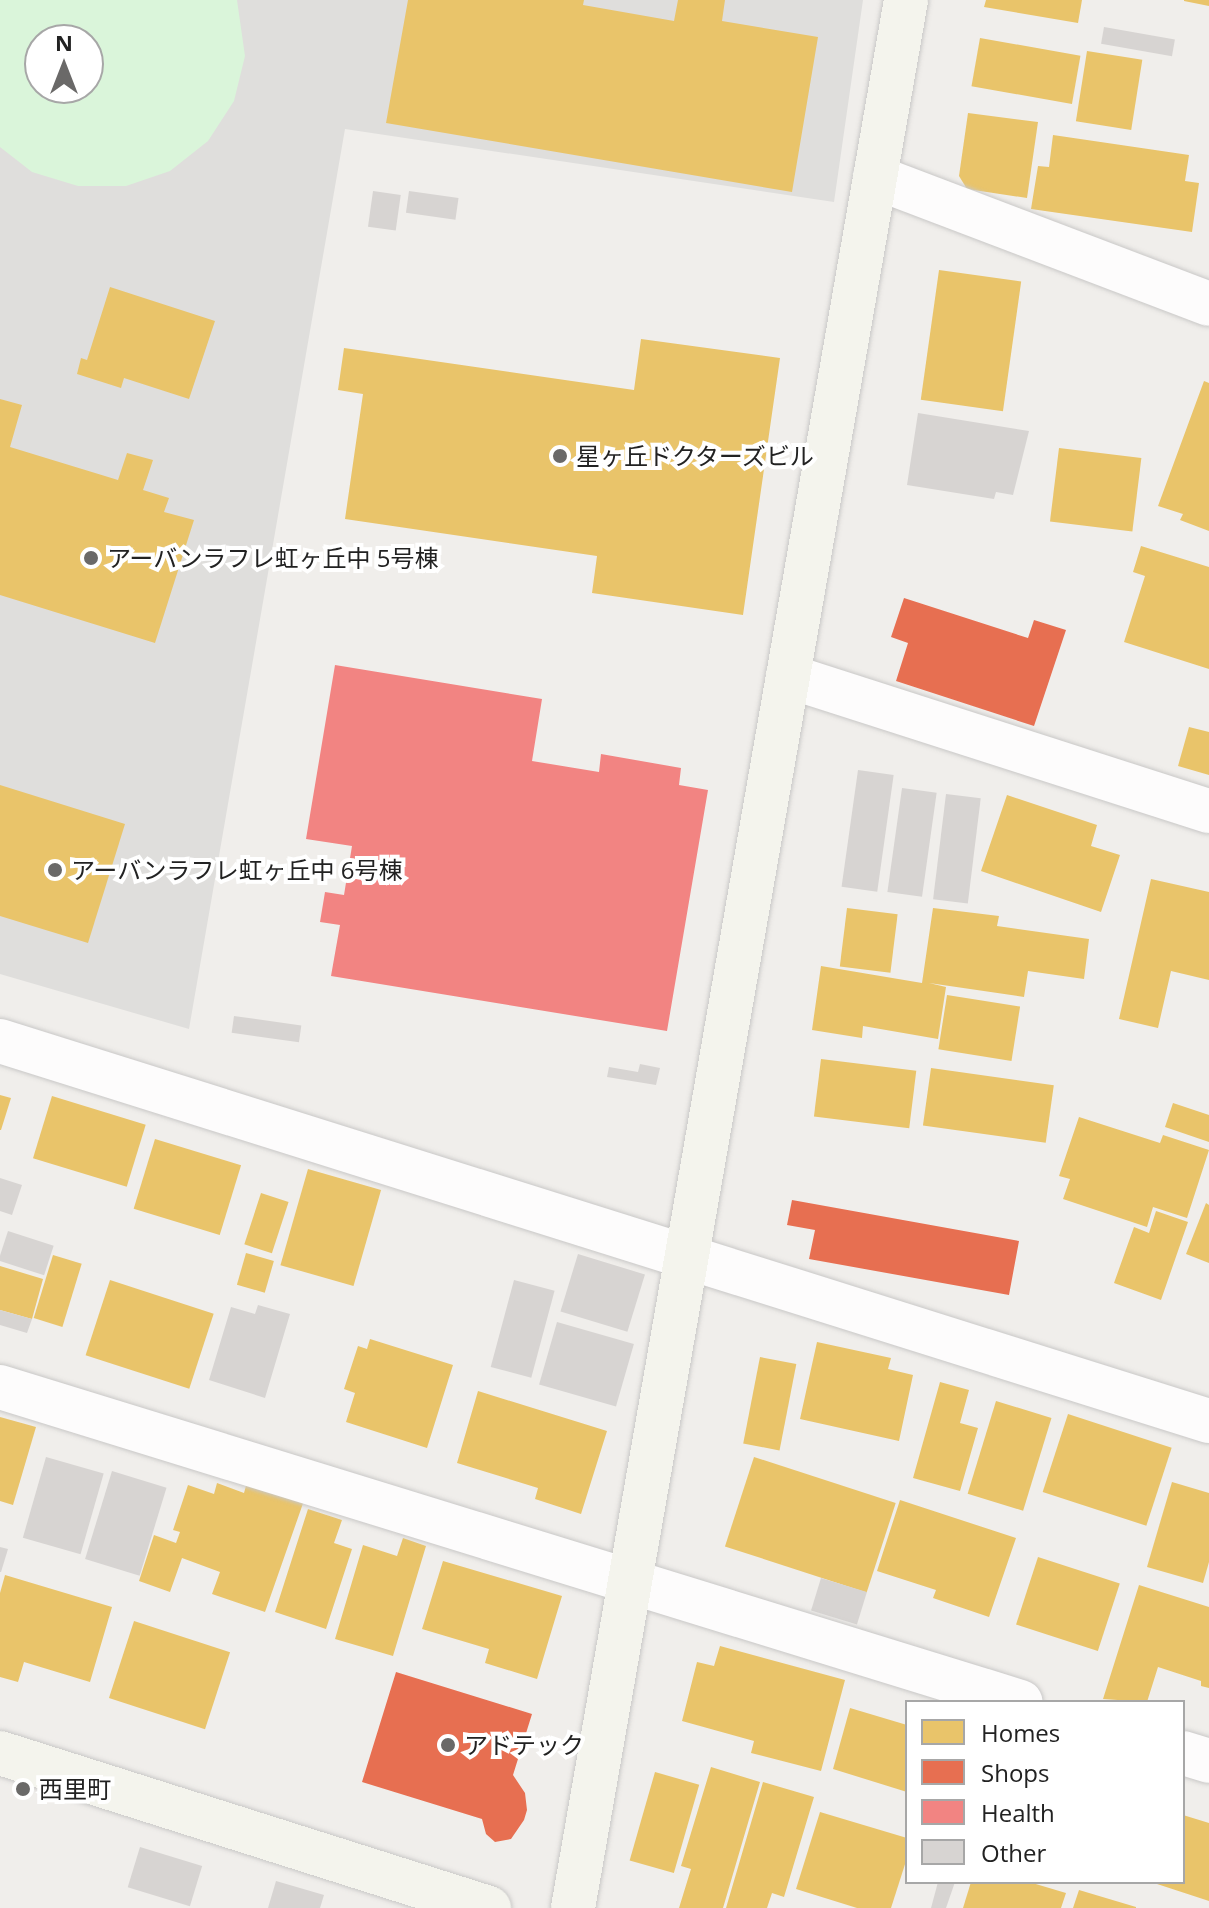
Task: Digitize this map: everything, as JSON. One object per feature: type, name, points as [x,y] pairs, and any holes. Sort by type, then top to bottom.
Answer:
[{"type":"street","points":[[573,1908],[906,0]]},
{"type":"street","points":[[875,177],[1209,304]]},
{"type":"street","points":[[788,676],[1209,811]]},
{"type":"street","points":[[0,1041],[1209,1421]]},
{"type":"street","points":[[0,1387],[631,1579],[1015,1700]]},
{"type":"street","points":[[0,1753],[489,1908]]},
{"type":"street","points":[[1185,1754],[1209,1761]]},
{"type":"shaded area","points":[[0,0],[863,0],[834,202],[345,129],[189,1029],[0,974]]},
{"type":"green space","points":[[0,0],[237,0],[245,56],[234,101],[208,141],[170,171],[126,186],[78,186],[32,172],[0,147]]},
{"type":"building: Homes","points":[[408,0],[584,0],[583,5],[674,21],[678,0],[725,0],[722,21],[818,37],[792,192],[386,123]]},
{"type":"building: Homes","points":[[986,0],[1082,0],[1078,23],[984,7]]},
{"type":"building: Homes","points":[[1209,0],[1209,6],[1184,1]]},
{"type":"building: Homes","points":[[980,38],[1080,56],[1072,104],[971,86]]},
{"type":"building: Homes","points":[[1087,51],[1142,60],[1131,130],[1076,121]]},
{"type":"building: Homes","points":[[968,113],[1038,122],[1027,198],[967,189],[959,176]]},
{"type":"building: Homes","points":[[1053,135],[1189,155],[1185,181],[1199,183],[1192,232],[1031,209],[1038,166],[1049,167]]},
{"type":"building: Homes","points":[[939,270],[1021,282],[1003,411],[921,400]]},
{"type":"building: Homes","points":[[110,287],[215,321],[189,399],[124,378],[121,388],[77,374],[81,358],[87,360]]},
{"type":"building: Homes","name":"星ヶ丘ドクターズビル","points":[[641,339],[780,358],[743,615],[592,593],[597,556],[345,519],[363,394],[338,390],[344,348],[634,390]]},
{"type":"building: Homes","points":[[1204,381],[1209,383],[1209,531],[1180,520],[1183,514],[1158,506]]},
{"type":"building: Homes","name":"アーバンラフレ虹ヶ丘中 5号棟","points":[[0,399],[22,405],[10,447],[118,480],[127,453],[153,460],[143,490],[169,498],[164,512],[194,520],[155,643],[0,595]]},
{"type":"building: Homes","points":[[1059,448],[1141,458],[1132,532],[1050,521]]},
{"type":"building: Homes","points":[[1141,546],[1209,567],[1209,669],[1124,642],[1145,576],[1133,572]]},
{"type":"building: Homes","points":[[1189,727],[1209,732],[1209,775],[1178,766]]},
{"type":"building: Homes","name":"アーバンラフレ虹ヶ丘中 6号棟","points":[[0,785],[125,824],[88,943],[0,916]]},
{"type":"building: Homes","points":[[1007,795],[1097,825],[1091,846],[1120,855],[1101,912],[981,871]]},
{"type":"building: Homes","points":[[1151,879],[1209,892],[1209,980],[1171,971],[1158,1028],[1119,1019]]},
{"type":"building: Homes","points":[[847,908],[898,914],[890,973],[840,967]]},
{"type":"building: Homes","points":[[933,908],[999,916],[997,926],[1089,939],[1084,979],[1028,971],[1024,997],[929,983],[946,987],[938,1039],[863,1026],[862,1038],[812,1030],[821,966],[922,983]]},
{"type":"building: Homes","points":[[947,995],[1020,1007],[1011,1061],[938,1049]]},
{"type":"building: Homes","points":[[821,1059],[916,1071],[909,1128],[814,1117]]},
{"type":"building: Homes","points":[[931,1068],[1054,1085],[1046,1143],[923,1125]]},
{"type":"building: Homes","points":[[0,1095],[11,1098],[1,1130],[0,1130]]},
{"type":"building: Homes","points":[[52,1096],[146,1125],[127,1187],[33,1158]]},
{"type":"building: Homes","points":[[1173,1103],[1209,1115],[1209,1142],[1165,1127]]},
{"type":"building: Homes","points":[[1079,1117],[1160,1143],[1163,1135],[1209,1150],[1187,1218],[1153,1207],[1147,1227],[1063,1199],[1070,1179],[1059,1176]]},
{"type":"building: Homes","points":[[155,1139],[241,1165],[220,1235],[134,1209]]},
{"type":"building: Homes","points":[[308,1169],[381,1190],[353,1286],[280,1265]]},
{"type":"building: Homes","points":[[261,1193],[289,1202],[272,1253],[244,1244]]},
{"type":"building: Homes","points":[[1206,1203],[1209,1205],[1209,1263],[1186,1254]]},
{"type":"building: Homes","points":[[1156,1211],[1188,1222],[1161,1300],[1114,1283],[1134,1227],[1149,1233]]},
{"type":"building: Homes","points":[[246,1253],[274,1261],[265,1293],[237,1285]]},
{"type":"building: Homes","points":[[53,1255],[82,1264],[62,1327],[34,1318]]},
{"type":"building: Homes","points":[[0,1266],[43,1279],[32,1319],[0,1310]]},
{"type":"building: Homes","points":[[110,1280],[214,1314],[189,1389],[86,1355]]},
{"type":"building: Homes","points":[[370,1339],[453,1365],[427,1448],[346,1422],[355,1393],[344,1389],[358,1346],[367,1349]]},
{"type":"building: Homes","points":[[817,1342],[891,1358],[888,1369],[913,1375],[899,1441],[800,1419]]},
{"type":"building: Homes","points":[[760,1357],[796,1364],[780,1450],[743,1443]]},
{"type":"building: Homes","points":[[940,1382],[969,1390],[960,1423],[978,1428],[960,1491],[913,1478]]},
{"type":"building: Homes","points":[[478,1391],[607,1431],[581,1514],[535,1499],[538,1488],[457,1463]]},
{"type":"building: Homes","points":[[996,1401],[1051,1418],[1023,1511],[968,1494]]},
{"type":"building: Homes","points":[[1068,1414],[1172,1448],[1146,1526],[1043,1492]]},
{"type":"building: Homes","points":[[0,1417],[36,1427],[13,1505],[0,1501]]},
{"type":"building: Homes","points":[[754,1457],[896,1503],[867,1592],[725,1546]]},
{"type":"building: Homes","points":[[247,1482],[307,1492],[265,1612],[212,1594],[220,1572],[182,1558],[170,1592],[139,1581],[154,1535],[176,1543],[180,1532],[173,1530],[188,1485],[214,1494],[217,1483],[244,1493]]},
{"type":"building: Homes","points":[[1172,1482],[1209,1493],[1209,1562],[1203,1583],[1147,1567]]},
{"type":"building: Homes","points":[[900,1500],[1016,1538],[989,1617],[933,1598],[936,1590],[877,1571]]},
{"type":"building: Homes","points":[[308,1509],[342,1520],[334,1543],[352,1549],[326,1629],[275,1612]]},
{"type":"building: Homes","points":[[403,1538],[426,1546],[393,1656],[335,1639],[363,1545],[397,1556]]},
{"type":"building: Homes","points":[[1038,1557],[1120,1584],[1098,1651],[1016,1625]]},
{"type":"building: Homes","points":[[443,1561],[562,1596],[537,1679],[485,1663],[489,1649],[422,1629]]},
{"type":"building: Homes","points":[[5,1575],[112,1607],[90,1682],[24,1662],[18,1682],[0,1677],[0,1593]]},
{"type":"building: Homes","points":[[1139,1585],[1209,1607],[1209,1688],[1201,1686],[1201,1681],[1158,1667],[1148,1700],[1103,1699]]},
{"type":"building: Homes","points":[[134,1621],[230,1652],[205,1729],[109,1698]]},
{"type":"building: Homes","points":[[720,1646],[845,1680],[821,1771],[751,1753],[754,1741],[682,1721],[697,1662],[714,1666]]},
{"type":"building: Homes","points":[[850,1708],[905,1724],[905,1791],[833,1769]]},
{"type":"building: Homes","points":[[711,1767],[760,1782],[723,1908],[679,1908],[691,1869],[681,1866]]},
{"type":"building: Homes","points":[[655,1772],[699,1785],[674,1873],[630,1860]]},
{"type":"building: Homes","points":[[763,1782],[814,1797],[784,1897],[772,1893],[767,1908],[726,1908]]},
{"type":"building: Homes","points":[[820,1812],[905,1837],[905,1864],[891,1908],[857,1908],[796,1889]]},
{"type":"building: Homes","points":[[1185,1816],[1209,1823],[1209,1901],[1157,1884],[1185,1884]]},
{"type":"building: Homes","points":[[970,1884],[1036,1884],[1066,1893],[1061,1908],[963,1908]]},
{"type":"building: Homes","points":[[1079,1890],[1136,1907],[1136,1908],[1073,1908]]},
{"type":"building: Shops","points":[[904,598],[1028,638],[1034,620],[1066,630],[1034,726],[896,681],[908,643],[891,637]]},
{"type":"building: Shops","points":[[792,1200],[1019,1241],[1009,1295],[809,1259],[815,1230],[787,1225]]},
{"type":"building: Shops","name":"アドテック","points":[[396,1672],[532,1714],[513,1775],[525,1793],[527,1810],[511,1839],[495,1842],[486,1834],[482,1819],[362,1782]]},
{"type":"building: Health","points":[[335,665],[542,699],[532,761],[599,772],[601,754],[681,768],[679,785],[708,790],[667,1031],[331,976],[340,925],[320,922],[325,892],[344,895],[352,846],[306,839]]},
{"type":"building: Other","points":[[1104,27],[1175,40],[1172,56],[1101,44]]},
{"type":"building: Other","points":[[373,191],[401,195],[396,231],[368,227]]},
{"type":"building: Other","points":[[409,191],[459,198],[455,220],[406,213]]},
{"type":"building: Other","points":[[918,413],[1029,431],[1013,495],[996,492],[994,499],[907,485]]},
{"type":"building: Other","points":[[858,770],[894,775],[877,892],[842,887]]},
{"type":"building: Other","points":[[902,788],[937,793],[922,897],[887,892]]},
{"type":"building: Other","points":[[946,794],[981,798],[968,903],[933,899]]},
{"type":"building: Other","points":[[234,1016],[301,1025],[299,1042],[232,1033]]},
{"type":"building: Other","points":[[640,1064],[660,1068],[656,1085],[607,1077],[609,1067],[638,1072]]},
{"type":"building: Other","points":[[0,1178],[22,1185],[12,1215],[0,1211]]},
{"type":"building: Other","points":[[8,1231],[54,1246],[44,1275],[0,1261]]},
{"type":"building: Other","points":[[578,1254],[645,1274],[627,1332],[560,1311]]},
{"type":"building: Other","points":[[514,1280],[555,1291],[531,1378],[491,1367]]},
{"type":"building: Other","points":[[258,1305],[290,1314],[265,1398],[209,1380],[231,1307],[255,1314]]},
{"type":"building: Other","points":[[0,1310],[32,1319],[27,1333],[0,1325]]},
{"type":"building: Other","points":[[557,1322],[634,1344],[616,1407],[539,1384]]},
{"type":"building: Other","points":[[46,1457],[104,1474],[81,1554],[23,1538]]},
{"type":"building: Other","points":[[112,1471],[167,1488],[140,1576],[85,1559]]},
{"type":"building: Other","points":[[0,1547],[8,1549],[1,1572],[0,1572]]},
{"type":"building: Other","points":[[821,1578],[867,1592],[857,1625],[811,1611]]},
{"type":"building: Other","points":[[140,1847],[202,1866],[190,1906],[128,1887]]},
{"type":"building: Other","points":[[276,1881],[324,1895],[320,1908],[268,1908]]},
{"type":"building: Other","points":[[937,1884],[954,1884],[946,1908],[931,1908]]},
{"type":"place","name":"星ヶ丘ドクターズビル","points":[[560,456]]},
{"type":"place","name":"アーバンラフレ虹ヶ丘中 5号棟","points":[[91,558]]},
{"type":"place","name":"アーバンラフレ虹ヶ丘中 6号棟","points":[[55,870]]},
{"type":"place","name":"アドテック","points":[[448,1745]]},
{"type":"place","name":"西里町","points":[[23,1789]]}]
